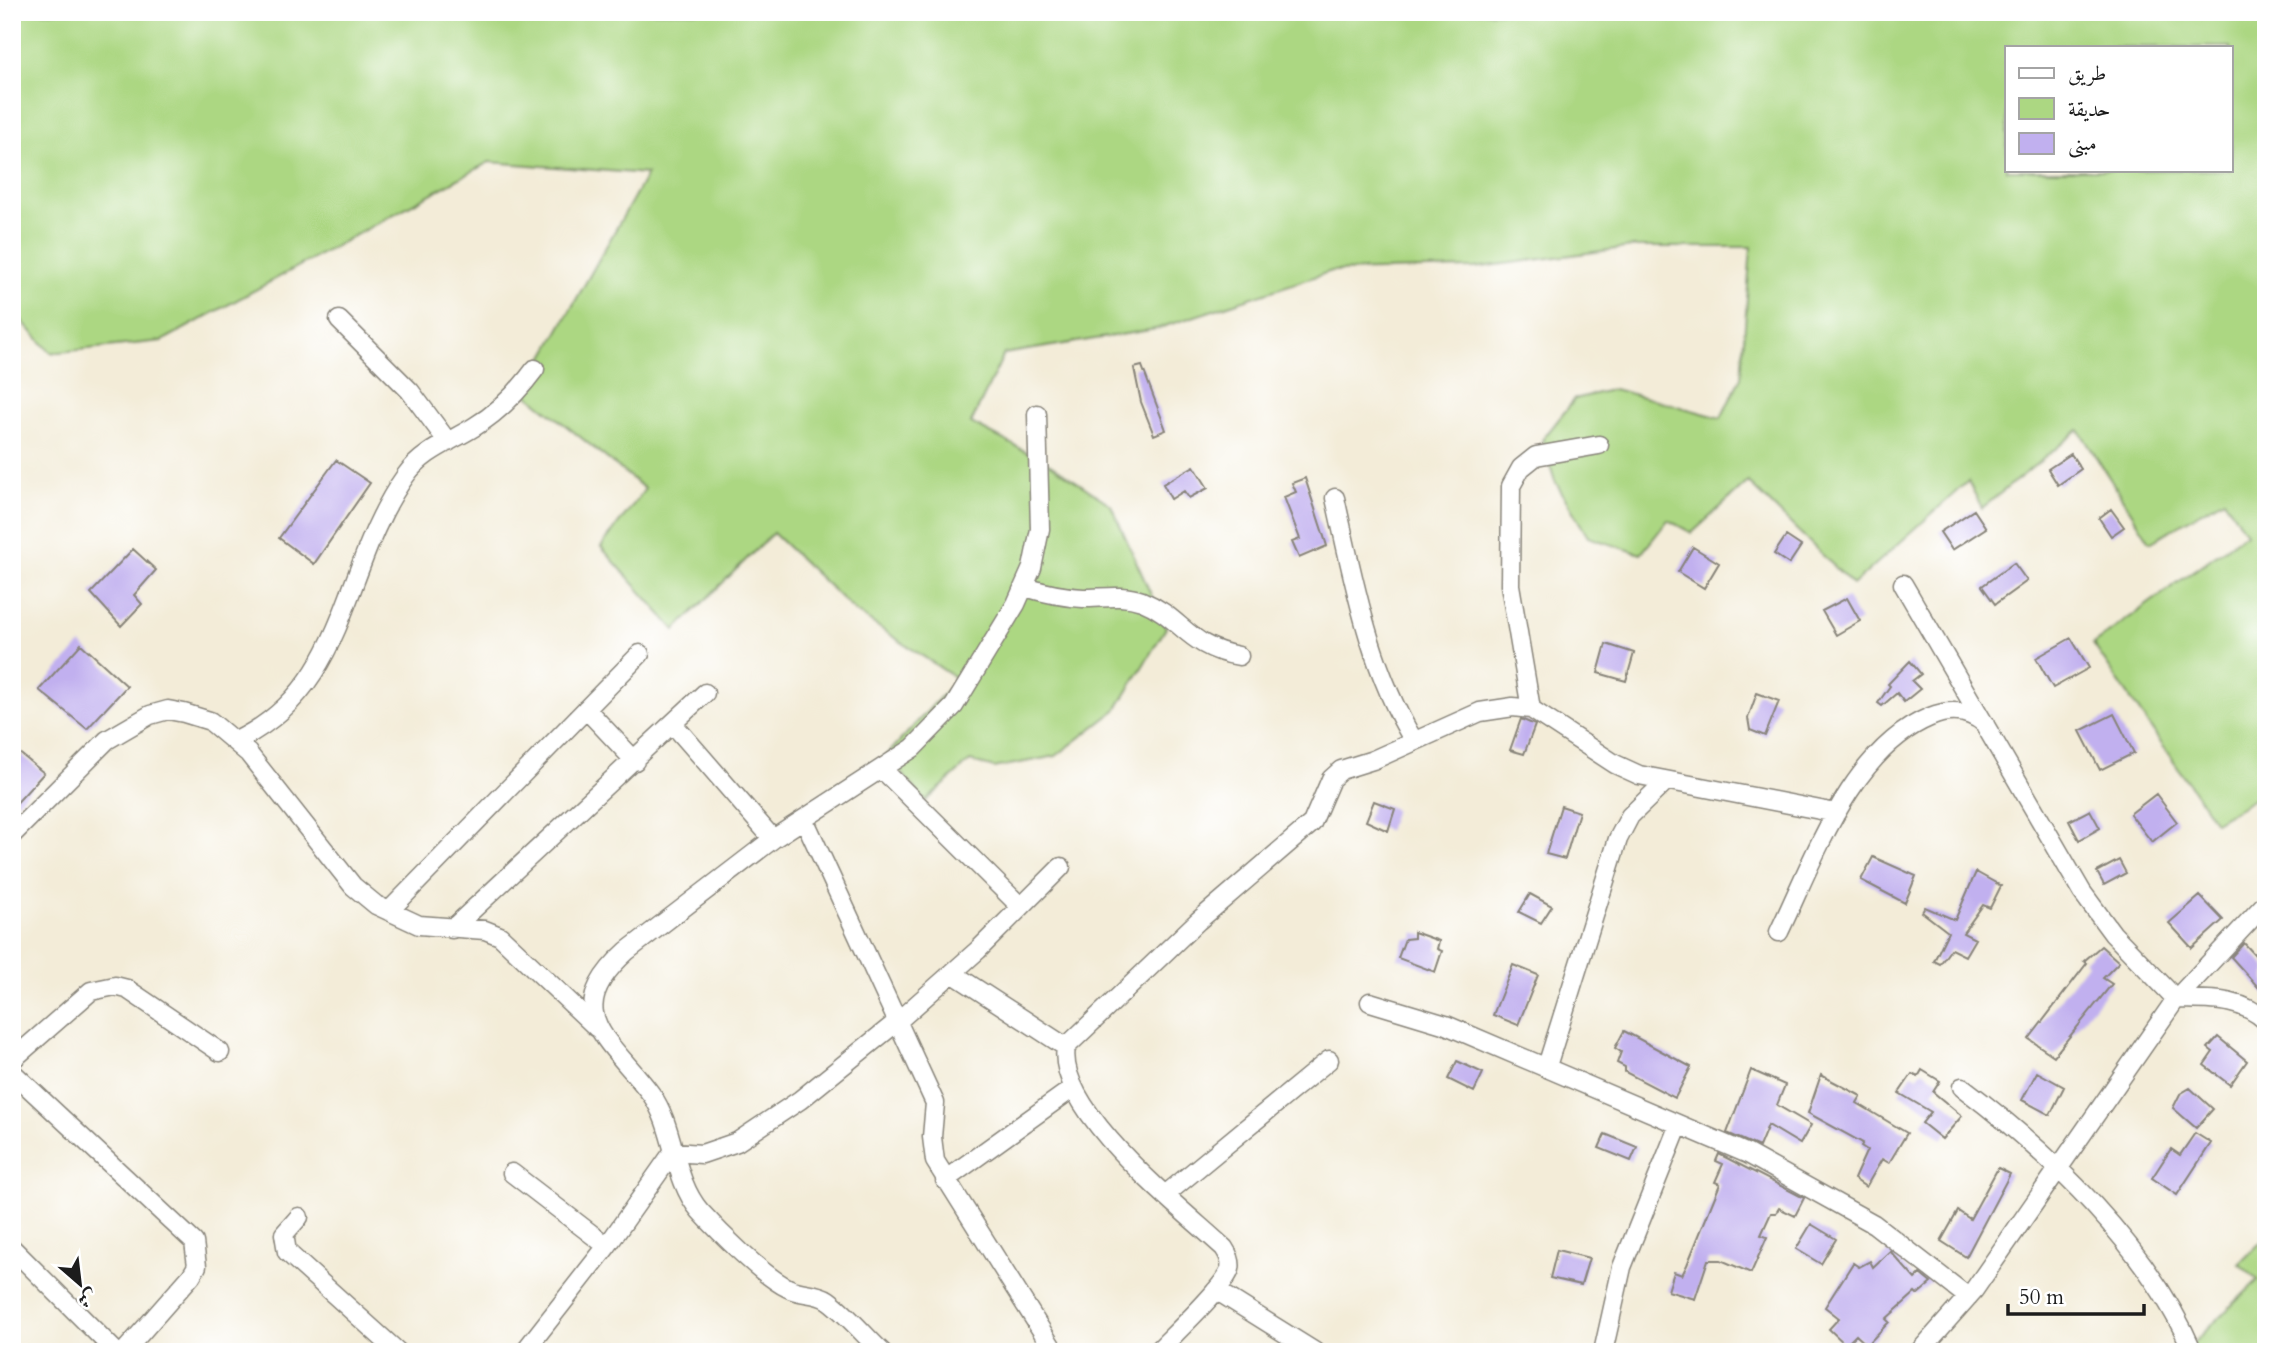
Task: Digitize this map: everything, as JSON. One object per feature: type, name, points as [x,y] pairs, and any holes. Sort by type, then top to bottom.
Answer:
[{"type":"street","points":[[339,320],[410,391],[448,442]]},
{"type":"street","points":[[236,741],[280,714],[312,678],[397,487],[421,458],[506,403],[535,369]]},
{"type":"street","points":[[597,1029],[592,1012],[594,995],[612,964],[773,839],[805,821],[928,735],[954,706],[1025,587],[1032,568],[1040,529],[1037,414]]},
{"type":"street","points":[[1531,709],[1510,584],[1511,486],[1521,468],[1536,456],[1599,445]]},
{"type":"street","points":[[1335,498],[1376,662],[1386,690],[1414,741]]},
{"type":"street","points":[[1903,584],[2091,909],[2176,999],[2220,1000],[2243,1005],[2266,1021]]},
{"type":"street","points":[[1025,587],[1066,596],[1116,595],[1139,600],[1160,611],[1197,642],[1239,656]]},
{"type":"street","points":[[389,911],[640,654]]},
{"type":"street","points":[[452,929],[705,693]]},
{"type":"street","points":[[1157,1352],[1216,1290],[1230,1270],[1230,1259],[1224,1248],[1166,1195],[1101,1129],[1073,1088],[1066,1072],[1066,1047],[1198,921],[1312,823],[1331,779],[1341,770],[1480,712],[1513,707],[1531,709],[1615,764],[1665,782],[1836,813]]},
{"type":"street","points":[[586,709],[635,761]]},
{"type":"street","points":[[12,835],[107,740],[150,715],[167,710],[210,721],[236,741],[353,886],[389,911],[419,925],[485,930],[500,936],[597,1029],[652,1096],[662,1114],[673,1152],[698,1208],[719,1231],[786,1288],[827,1300],[882,1352]]},
{"type":"street","points":[[1779,932],[1836,813],[1874,756],[1894,737],[1917,722],[1951,711],[1972,715],[1987,726]]},
{"type":"street","points":[[673,724],[773,839]]},
{"type":"street","points":[[882,769],[1021,907]]},
{"type":"street","points":[[1547,1066],[1618,839],[1630,816],[1665,782]]},
{"type":"street","points":[[805,821],[935,1103],[933,1150],[945,1180],[1055,1352]]},
{"type":"street","points":[[673,1152],[702,1154],[737,1142],[800,1100],[898,1021],[952,973],[1061,867]]},
{"type":"street","points":[[1919,1352],[1968,1297],[2176,999],[2266,904]]},
{"type":"street","points":[[952,973],[1066,1047]]},
{"type":"street","points":[[12,1060],[91,991],[115,986],[127,989],[220,1052]]},
{"type":"street","points":[[1370,1002],[1446,1025],[1748,1154],[1874,1224],[1968,1297]]},
{"type":"street","points":[[1166,1195],[1329,1060]]},
{"type":"street","points":[[12,1072],[194,1242],[198,1253],[191,1276],[124,1352]]},
{"type":"street","points":[[1962,1087],[2058,1168],[2148,1268],[2179,1319],[2193,1352]]},
{"type":"street","points":[[945,1180],[1073,1088]]},
{"type":"street","points":[[1603,1352],[1622,1267],[1678,1126]]},
{"type":"street","points":[[524,1352],[607,1245],[673,1152]]},
{"type":"street","points":[[512,1174],[607,1245]]},
{"type":"street","points":[[299,1217],[285,1234],[287,1252],[398,1352]]},
{"type":"street","points":[[12,1248],[116,1352]]},
{"type":"street","points":[[1216,1290],[1315,1352]]},
{"type":"green space","points":[[12,12],[2266,12],[2266,792],[2215,822],[2093,644],[2246,533],[2224,499],[2150,542],[2079,430],[1982,508],[1968,481],[1853,585],[1748,482],[1692,533],[1668,520],[1641,554],[1588,537],[1555,481],[1542,440],[1575,399],[1614,389],[1721,418],[1741,377],[1751,247],[1632,247],[1474,268],[1332,271],[1156,329],[1004,354],[971,423],[1052,465],[1111,505],[1166,628],[1116,710],[1056,756],[994,768],[970,761],[926,801],[886,756],[957,679],[856,612],[773,533],[675,630],[601,547],[645,489],[524,392],[647,174],[489,162],[162,341],[51,353],[12,310]]},
{"type":"green space","points":[[2266,1237],[2266,1352],[2193,1352],[2192,1344],[2258,1280],[2239,1264]]},
{"type":"building","points":[[1142,366],[1166,430],[1154,435],[1141,402],[1134,368]]},
{"type":"building","points":[[2071,454],[2081,469],[2058,485],[2048,469]]},
{"type":"building","points":[[336,460],[370,483],[314,564],[279,538]]},
{"type":"building","points":[[1194,466],[1208,488],[1189,498],[1184,491],[1171,499],[1163,484]]},
{"type":"building","points":[[1305,478],[1327,546],[1299,558],[1292,542],[1300,539],[1284,497],[1296,492],[1292,483]]},
{"type":"building","points":[[2111,509],[2124,527],[2111,536],[2099,518]]},
{"type":"building","points":[[1974,510],[1986,528],[1952,550],[1940,532]]},
{"type":"building","points":[[1786,536],[1801,546],[1789,564],[1774,554]]},
{"type":"building","points":[[1693,547],[1719,563],[1704,588],[1678,572]]},
{"type":"building","points":[[133,549],[156,570],[134,595],[142,604],[121,626],[91,593]]},
{"type":"building","points":[[2014,563],[2027,581],[1995,604],[1982,586]]},
{"type":"building","points":[[1847,598],[1860,621],[1836,635],[1822,611]]},
{"type":"building","points":[[2071,638],[2089,668],[2053,688],[2036,658]]},
{"type":"building","points":[[81,644],[127,686],[87,729],[39,690]]},
{"type":"building","points":[[1606,644],[1634,653],[1626,681],[1598,673]]},
{"type":"building","points":[[1910,661],[1921,674],[1912,681],[1920,689],[1904,702],[1897,693],[1882,706],[1878,703],[1890,686],[1888,684]]},
{"type":"building","points":[[1757,693],[1779,701],[1765,736],[1750,730],[1748,718]]},
{"type":"building","points":[[2114,714],[2134,753],[2100,770],[2080,731]]},
{"type":"building","points":[[1521,719],[1535,725],[1524,754],[1510,750]]},
{"type":"building","points":[[12,747],[44,773],[12,808]]},
{"type":"building","points":[[2156,794],[2177,822],[2152,842],[2130,814]]},
{"type":"building","points":[[1374,801],[1395,809],[1388,831],[1366,821]]},
{"type":"building","points":[[1561,806],[1579,812],[1565,859],[1546,854]]},
{"type":"building","points":[[2090,810],[2100,828],[2079,840],[2069,821]]},
{"type":"building","points":[[1873,857],[1916,876],[1905,903],[1861,880]]},
{"type":"building","points":[[2119,860],[2126,873],[2104,885],[2097,872]]},
{"type":"building","points":[[1976,872],[2001,886],[1990,908],[1983,905],[1963,933],[1975,939],[1965,956],[1951,949],[1940,964],[1934,961],[1948,932],[1922,912],[1925,907],[1955,920]]},
{"type":"building","points":[[1530,894],[1552,906],[1541,923],[1519,912]]},
{"type":"building","points":[[2200,896],[2223,920],[2192,948],[2169,923]]},
{"type":"building","points":[[1414,932],[1439,941],[1437,949],[1442,951],[1435,972],[1398,958],[1405,939],[1414,938]]},
{"type":"building","points":[[2244,943],[2266,967],[2266,996],[2231,957]]},
{"type":"building","points":[[2101,946],[2119,962],[2103,978],[2112,984],[2054,1056],[2029,1039],[2087,963],[2084,961]]},
{"type":"building","points":[[1513,965],[1538,975],[1518,1025],[1493,1015]]},
{"type":"building","points":[[1624,1031],[1691,1067],[1675,1098],[1625,1072],[1625,1067],[1617,1063],[1621,1052],[1615,1048]]},
{"type":"building","points":[[2218,1037],[2247,1061],[2230,1085],[2204,1065],[2213,1052],[2208,1048]]},
{"type":"building","points":[[1457,1061],[1483,1073],[1474,1092],[1448,1079]]},
{"type":"building","points":[[1751,1070],[1785,1085],[1777,1105],[1811,1125],[1800,1144],[1768,1125],[1759,1147],[1727,1133]]},
{"type":"building","points":[[1922,1070],[1940,1081],[1933,1092],[1962,1116],[1942,1139],[1922,1123],[1931,1112],[1899,1093],[1912,1074],[1918,1077]]},
{"type":"building","points":[[2037,1072],[2064,1087],[2050,1115],[2022,1100]]},
{"type":"building","points":[[1821,1075],[1861,1096],[1857,1103],[1907,1133],[1889,1163],[1882,1159],[1866,1187],[1854,1179],[1867,1150],[1861,1146],[1863,1143],[1808,1113]]},
{"type":"building","points":[[2190,1088],[2213,1109],[2196,1128],[2173,1108],[2180,1094]]},
{"type":"building","points":[[2195,1133],[2211,1143],[2177,1195],[2152,1178],[2171,1149],[2180,1155]]},
{"type":"building","points":[[1605,1134],[1637,1147],[1631,1161],[1599,1148]]},
{"type":"building","points":[[1719,1154],[1804,1198],[1795,1216],[1779,1208],[1776,1213],[1771,1213],[1761,1235],[1767,1237],[1751,1273],[1721,1260],[1708,1260],[1695,1299],[1668,1291],[1674,1272],[1682,1275],[1687,1265],[1720,1184],[1715,1182],[1723,1164],[1716,1161]]},
{"type":"building","points":[[1998,1168],[2010,1174],[1966,1257],[1941,1241],[1958,1211],[1970,1219]]},
{"type":"building","points":[[1811,1224],[1836,1239],[1821,1264],[1796,1249]]},
{"type":"building","points":[[1557,1250],[1589,1258],[1581,1285],[1550,1278]]},
{"type":"building","points":[[1890,1251],[1915,1279],[1920,1274],[1931,1283],[1917,1295],[1915,1293],[1886,1319],[1889,1322],[1867,1345],[1856,1335],[1846,1345],[1829,1329],[1839,1318],[1825,1307],[1853,1263],[1859,1267],[1870,1261],[1873,1267]]}]
